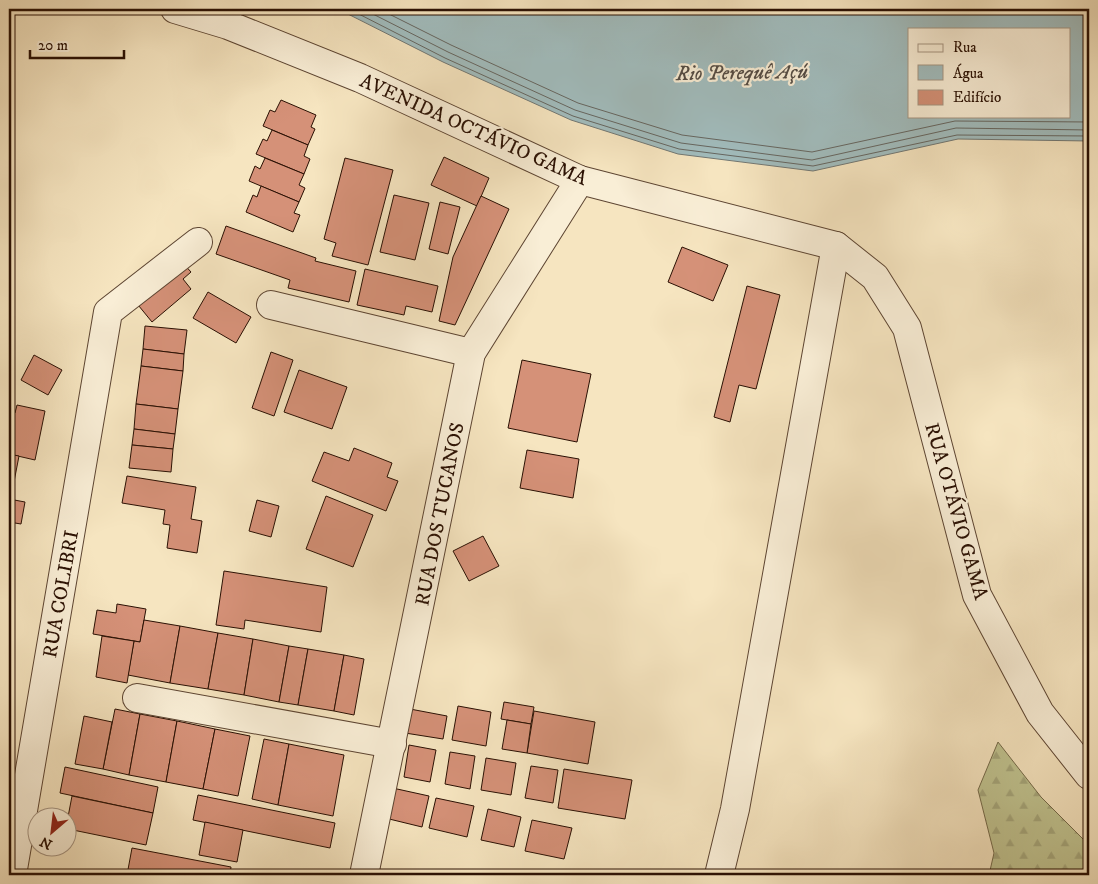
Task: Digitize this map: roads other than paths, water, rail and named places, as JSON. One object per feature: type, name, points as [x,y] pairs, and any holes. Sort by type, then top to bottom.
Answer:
[{"type":"street","name":"AVENIDA OCTÁVIO GAMA","points":[[175,9],[228,25],[360,78],[580,180],[836,246]]},
{"type":"street","name":"RUA DOS TUCANOS","points":[[364,875],[471,354],[580,180]]},
{"type":"street","name":"RUA COLIBRI","points":[[12,875],[108,312],[198,242]]},
{"type":"street","name":"RUA OTÁVIO GAMA","points":[[836,246],[875,277],[907,328],[977,595],[1040,713],[1089,775]]},
{"type":"street","points":[[719,875],[736,808],[836,246]]},
{"type":"street","points":[[272,306],[471,354]]},
{"type":"street","points":[[137,698],[392,744]]},
{"type":"water","name":"Rio Perequê Açú","points":[[338,9],[1089,9],[1089,141],[958,139],[813,171],[678,154],[571,120],[443,62]]}]
